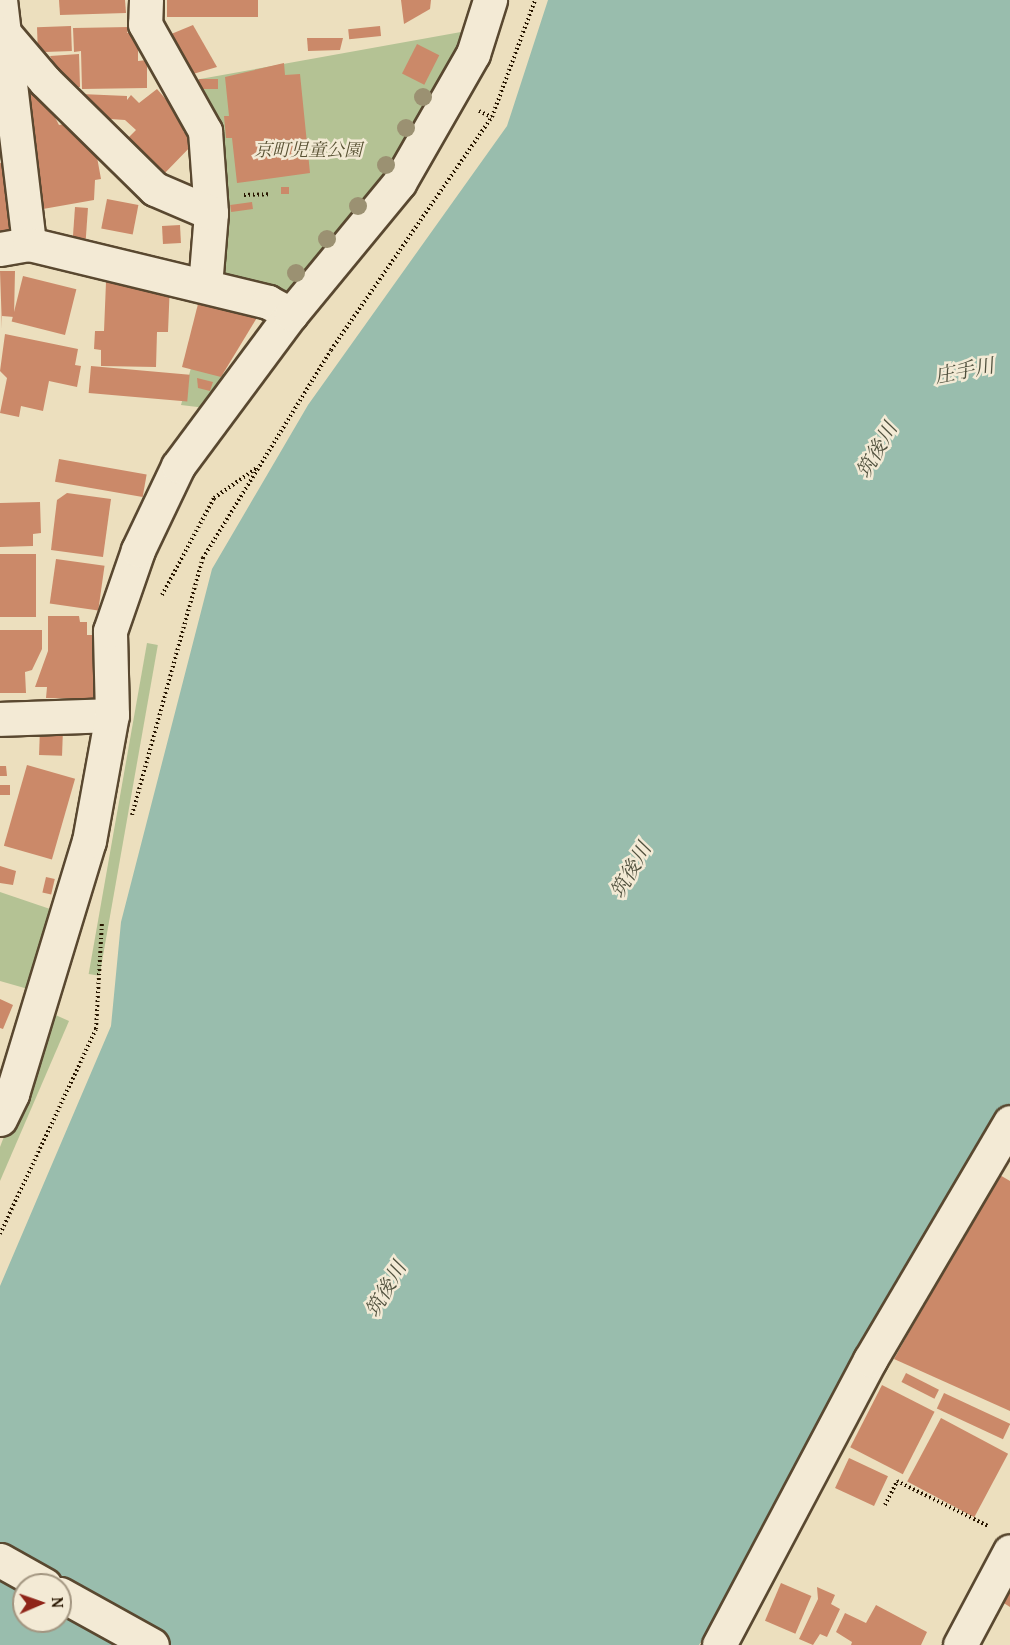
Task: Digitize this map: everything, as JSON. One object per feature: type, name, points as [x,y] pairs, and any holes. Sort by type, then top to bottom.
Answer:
[{"type":"street","points":[[0,0],[4,33],[15,247],[205,286],[268,302],[291,314]]},
{"type":"street","points":[[146,0],[145,24],[205,131],[211,213],[205,286]]},
{"type":"street","points":[[0,1119],[12,1094],[89,841],[112,715],[110,631],[138,550],[178,466],[291,314],[399,183],[440,118],[472,54],[490,0]]},
{"type":"street","points":[[4,33],[45,81],[155,189],[211,213]]},
{"type":"street","points":[[0,719],[112,715]]},
{"type":"street","points":[[719,1645],[870,1360],[1010,1122]]},
{"type":"street","points":[[960,1645],[1000,1539]]},
{"type":"street","points":[[0,1560],[23,1573]]},
{"type":"street","points":[[72,1601],[152,1645]]},
{"type":"path","points":[[131,819],[203,558],[331,350],[492,117],[535,0]]},
{"type":"path","points":[[159,601],[214,498],[261,465]]},
{"type":"path","points":[[0,1234],[96,1029],[102,920]]},
{"type":"path","points":[[885,1505],[897,1481],[1000,1539]]},
{"type":"green space","name":"京町児童公園","points":[[461,32],[455,70],[399,183],[288,302],[217,276],[189,81]]},
{"type":"green space","points":[[192,364],[236,378],[214,409],[181,405]]},
{"type":"green space","points":[[147,643],[158,645],[99,976],[89,974]]},
{"type":"green space","points":[[0,892],[53,910],[28,989],[0,981]]},
{"type":"green space","points":[[51,1013],[69,1021],[0,1181],[0,1147]]},
{"type":"water","points":[[548,0],[1010,0],[1010,1109],[898,1287],[699,1645],[0,1645],[0,1286],[111,1026],[121,922],[212,569],[308,405],[507,126]]},
{"type":"building","points":[[59,0],[125,0],[126,13],[60,15]]},
{"type":"building","points":[[167,0],[258,0],[258,17],[167,17]]},
{"type":"building","points":[[401,0],[431,0],[430,9],[404,24]]},
{"type":"building","points":[[193,25],[217,67],[186,76],[164,37]]},
{"type":"building","points":[[71,26],[72,51],[38,52],[37,27]]},
{"type":"building","points":[[380,26],[381,36],[349,39],[348,29]]},
{"type":"building","points":[[130,27],[127,33],[138,33],[138,61],[147,60],[147,88],[82,89],[81,51],[74,52],[73,28]]},
{"type":"building","points":[[307,38],[343,38],[340,50],[308,51]]},
{"type":"building","points":[[417,44],[439,55],[424,85],[402,73]]},
{"type":"building","points":[[79,54],[80,87],[67,88],[50,56]]},
{"type":"building","points":[[284,63],[285,75],[300,74],[310,173],[237,183],[232,138],[226,138],[224,116],[229,116],[225,77]]},
{"type":"building","points":[[199,79],[218,79],[218,89],[199,89]]},
{"type":"building","points":[[40,88],[59,125],[69,123],[71,130],[78,129],[86,136],[88,148],[95,146],[101,179],[95,180],[94,200],[43,209],[30,137],[27,90]]},
{"type":"building","points":[[157,89],[189,126],[183,131],[195,142],[161,177],[125,141],[136,130],[125,120],[95,118],[81,94],[127,96],[127,100],[131,95],[139,103]]},
{"type":"building","points":[[3,162],[11,231],[0,234],[0,163]]},
{"type":"building","points":[[281,187],[289,187],[289,194],[281,194]]},
{"type":"building","points":[[107,199],[138,205],[133,235],[101,228]]},
{"type":"building","points":[[252,202],[253,209],[231,212],[230,205]]},
{"type":"building","points":[[75,207],[88,208],[86,239],[73,238]]},
{"type":"building","points":[[180,225],[181,243],[163,244],[162,226]]},
{"type":"building","points":[[0,271],[15,271],[14,317],[2,316],[2,329]]},
{"type":"building","points":[[23,276],[76,289],[65,335],[12,322]]},
{"type":"building","points":[[106,282],[170,283],[168,332],[157,332],[156,367],[101,366],[101,350],[94,349],[95,331],[104,331]]},
{"type":"building","points":[[199,300],[258,316],[221,377],[182,367]]},
{"type":"building","points":[[5,334],[78,349],[75,365],[81,366],[77,387],[49,381],[43,411],[21,406],[19,417],[0,413],[7,378],[0,371]]},
{"type":"building","points":[[91,366],[190,375],[187,402],[89,393]]},
{"type":"building","points":[[197,378],[213,382],[210,391],[198,388]]},
{"type":"building","points":[[59,459],[147,474],[143,497],[55,482]]},
{"type":"building","points":[[67,493],[111,499],[103,557],[51,550],[57,500]]},
{"type":"building","points":[[40,502],[41,533],[33,534],[33,546],[0,547],[0,503]]},
{"type":"building","points":[[0,554],[36,554],[36,617],[0,617]]},
{"type":"building","points":[[56,559],[105,566],[98,610],[50,604]]},
{"type":"building","points":[[48,616],[79,616],[80,622],[87,622],[87,635],[94,635],[93,660],[99,664],[98,699],[46,698],[47,687],[35,687],[48,651]]},
{"type":"building","points":[[0,630],[42,630],[42,649],[32,670],[25,672],[26,693],[0,693]]},
{"type":"building","points":[[40,728],[63,729],[62,756],[39,755]]},
{"type":"building","points":[[27,765],[75,779],[52,860],[4,846]]},
{"type":"building","points":[[0,766],[6,766],[7,776],[0,776]]},
{"type":"building","points":[[0,785],[10,785],[10,795],[0,795]]},
{"type":"building","points":[[0,866],[16,871],[13,885],[0,883]]},
{"type":"building","points":[[46,877],[55,879],[51,895],[42,893]]},
{"type":"building","points":[[0,999],[13,1005],[3,1029],[0,1028]]},
{"type":"building","points":[[998,1174],[1010,1181],[1010,1411],[894,1359]]},
{"type":"building","points":[[906,1373],[939,1390],[934,1399],[901,1382]]},
{"type":"building","points":[[882,1385],[935,1412],[903,1474],[850,1447]]},
{"type":"building","points":[[944,1393],[1010,1424],[1003,1439],[937,1408]]},
{"type":"building","points":[[941,1418],[1008,1454],[974,1517],[907,1482]]},
{"type":"building","points":[[849,1458],[888,1476],[874,1506],[835,1488]]},
{"type":"building","points":[[781,1583],[811,1596],[795,1634],[765,1621]]},
{"type":"building","points":[[1010,1585],[1010,1607],[999,1600]]},
{"type":"building","points":[[817,1587],[835,1595],[831,1604],[840,1609],[827,1637],[820,1634],[813,1645],[799,1639],[818,1599]]},
{"type":"building","points":[[876,1605],[927,1632],[921,1645],[851,1645],[852,1642],[836,1632],[845,1613],[866,1623]]},
{"type":"water label","name":"庄手川","points":[[964,370]]},
{"type":"water label","name":"筑後川","points":[[876,450]]},
{"type":"water label","name":"筑後川","points":[[630,870]]},
{"type":"water label","name":"筑後川","points":[[385,1289]]}]
